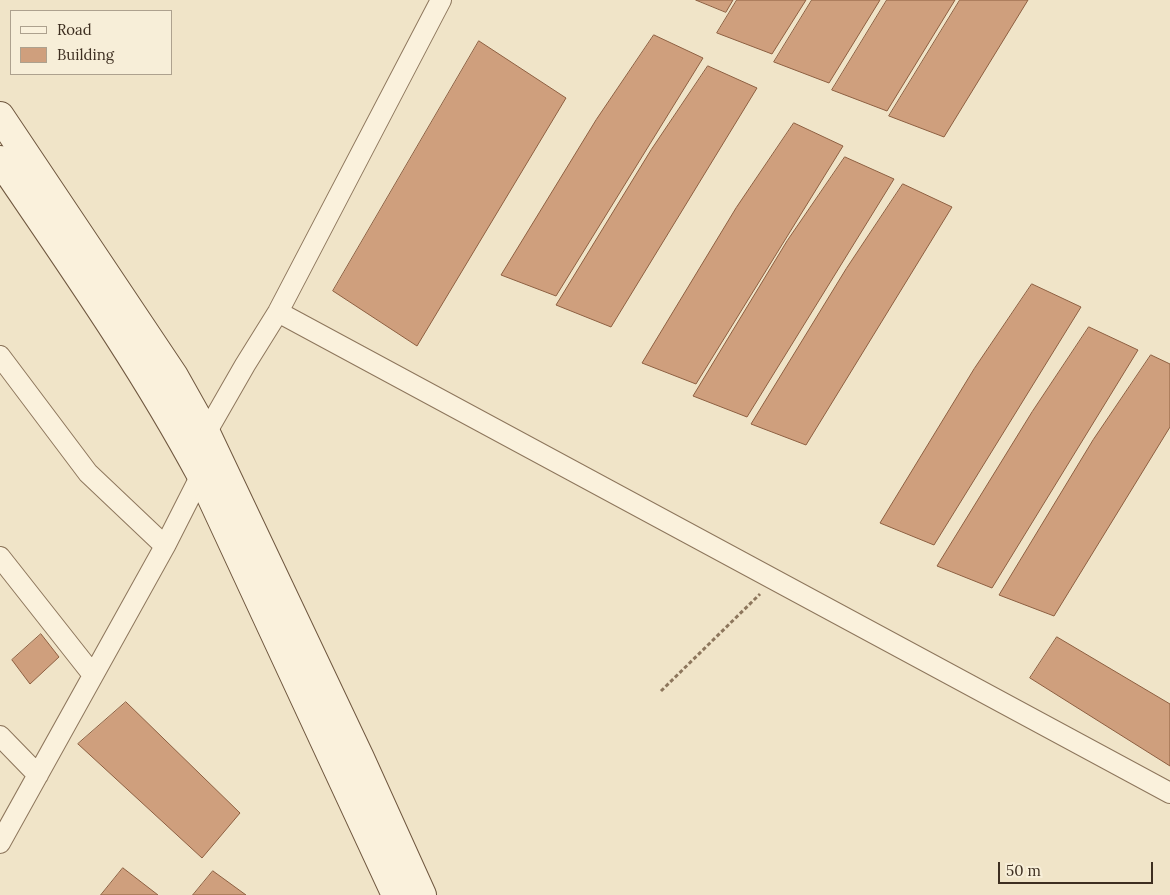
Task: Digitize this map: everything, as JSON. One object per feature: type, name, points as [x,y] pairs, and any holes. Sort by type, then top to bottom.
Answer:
[{"type":"main road","points":[[0,116],[174,376],[206,433],[360,758],[422,895]]},
{"type":"main road","points":[[0,160],[93,296],[158,400],[201,475],[396,895]]},
{"type":"street","points":[[0,843],[165,546],[201,475],[206,433],[278,312],[441,0]]},
{"type":"street","points":[[278,312],[1170,794]]},
{"type":"street","points":[[0,356],[88,473],[165,546]]},
{"type":"street","points":[[0,558],[93,675]]},
{"type":"street","points":[[0,736],[38,776]]},
{"type":"path","points":[[661,691],[774,580]]},
{"type":"building","points":[[696,0],[733,0],[726,12]]},
{"type":"building","points":[[737,0],[806,0],[772,54],[717,33]]},
{"type":"building","points":[[812,0],[880,0],[829,83],[774,62]]},
{"type":"building","points":[[887,0],[955,0],[887,111],[832,90]]},
{"type":"building","points":[[960,0],[1028,0],[944,137],[889,116]]},
{"type":"building","points":[[654,35],[703,58],[556,296],[501,275],[596,120]]},
{"type":"building","points":[[479,41],[566,98],[417,346],[333,291]]},
{"type":"building","points":[[708,66],[757,88],[611,327],[556,305],[651,150]]},
{"type":"building","points":[[794,123],[843,146],[696,384],[642,363],[736,208]]},
{"type":"building","points":[[845,157],[894,179],[747,417],[693,396],[787,241]]},
{"type":"building","points":[[903,184],[952,207],[806,445],[751,424],[846,269]]},
{"type":"building","points":[[1032,284],[1081,307],[934,545],[880,523],[974,369]]},
{"type":"building","points":[[1089,327],[1138,350],[992,588],[937,566],[1032,412]]},
{"type":"building","points":[[1151,355],[1170,364],[1170,427],[1054,616],[999,595],[1093,440]]},
{"type":"building","points":[[41,634],[59,657],[30,684],[12,660]]},
{"type":"building","points":[[1057,637],[1170,704],[1170,766],[1030,678]]},
{"type":"building","points":[[126,702],[240,813],[202,858],[78,744]]},
{"type":"building","points":[[123,868],[158,895],[101,895]]},
{"type":"building","points":[[213,871],[246,895],[193,895]]}]
